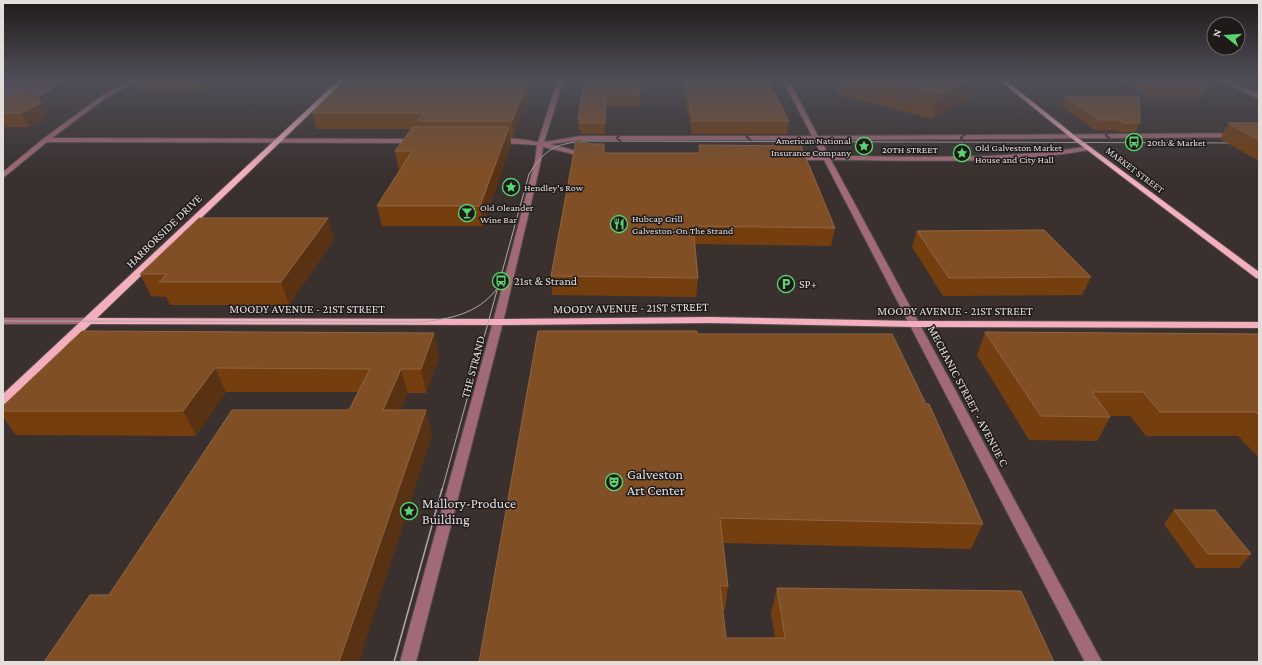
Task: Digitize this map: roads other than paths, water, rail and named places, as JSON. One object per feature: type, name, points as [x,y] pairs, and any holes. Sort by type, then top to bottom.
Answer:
[{"type":"main road","name":"HARBORSIDE DRIVE","points":[[3,400],[310,110]]},
{"type":"main road","name":"MARKET STREET","points":[[1040,110],[1259,276]]},
{"type":"main road","name":"MOODY AVENUE - 21ST STREET","points":[[88,321],[498,322],[709,320],[914,324],[1259,325]]},
{"type":"street","points":[[3,176],[45,140],[86,110]]},
{"type":"street","name":"THE STRAND","points":[[408,662],[498,322],[538,160],[540,144],[551,110]]},
{"type":"street","name":"MECHANIC STREET - AVENUE C","points":[[802,110],[1094,662]]},
{"type":"street","name":"20TH STREET","points":[[540,144],[581,138],[1259,135]]},
{"type":"street","points":[[45,140],[423,141]]},
{"type":"street","name":"20TH STREET","points":[[492,141],[517,141],[540,144],[594,156]]},
{"type":"street","name":"20TH STREET","points":[[787,158],[1006,158],[1054,154],[1089,148]]},
{"type":"street","name":"MOODY AVENUE - 21ST STREET","points":[[3,321],[88,321]]},
{"type":"tram line","points":[[442,490],[529,174],[546,153],[558,146],[584,141],[1259,143]]},
{"type":"tram line","points":[[3,321],[421,322],[452,317],[472,310],[489,298],[496,290]]},
{"type":"tram line","points":[[394,662],[442,489]]},
{"type":"place","name":"20th & Market","points":[[1134,142]]},
{"type":"place","name":"American National Insurance Company","points":[[864,146]]},
{"type":"place","name":"Old Galveston Market House and City Hall","points":[[962,153]]},
{"type":"place","name":"Hendley's Row","points":[[511,187]]},
{"type":"place","name":"Old Oleander Wine Bar","points":[[467,213]]},
{"type":"place","name":"Hubcap Grill Galveston-On The Strand","points":[[619,224]]},
{"type":"place","name":"21st & Strand","points":[[501,281]]},
{"type":"place","name":"SP+","points":[[786,284]]},
{"type":"place","name":"Galveston Art Center","points":[[614,482]]},
{"type":"place","name":"Mallory-Produce Building","points":[[409,511]]}]
